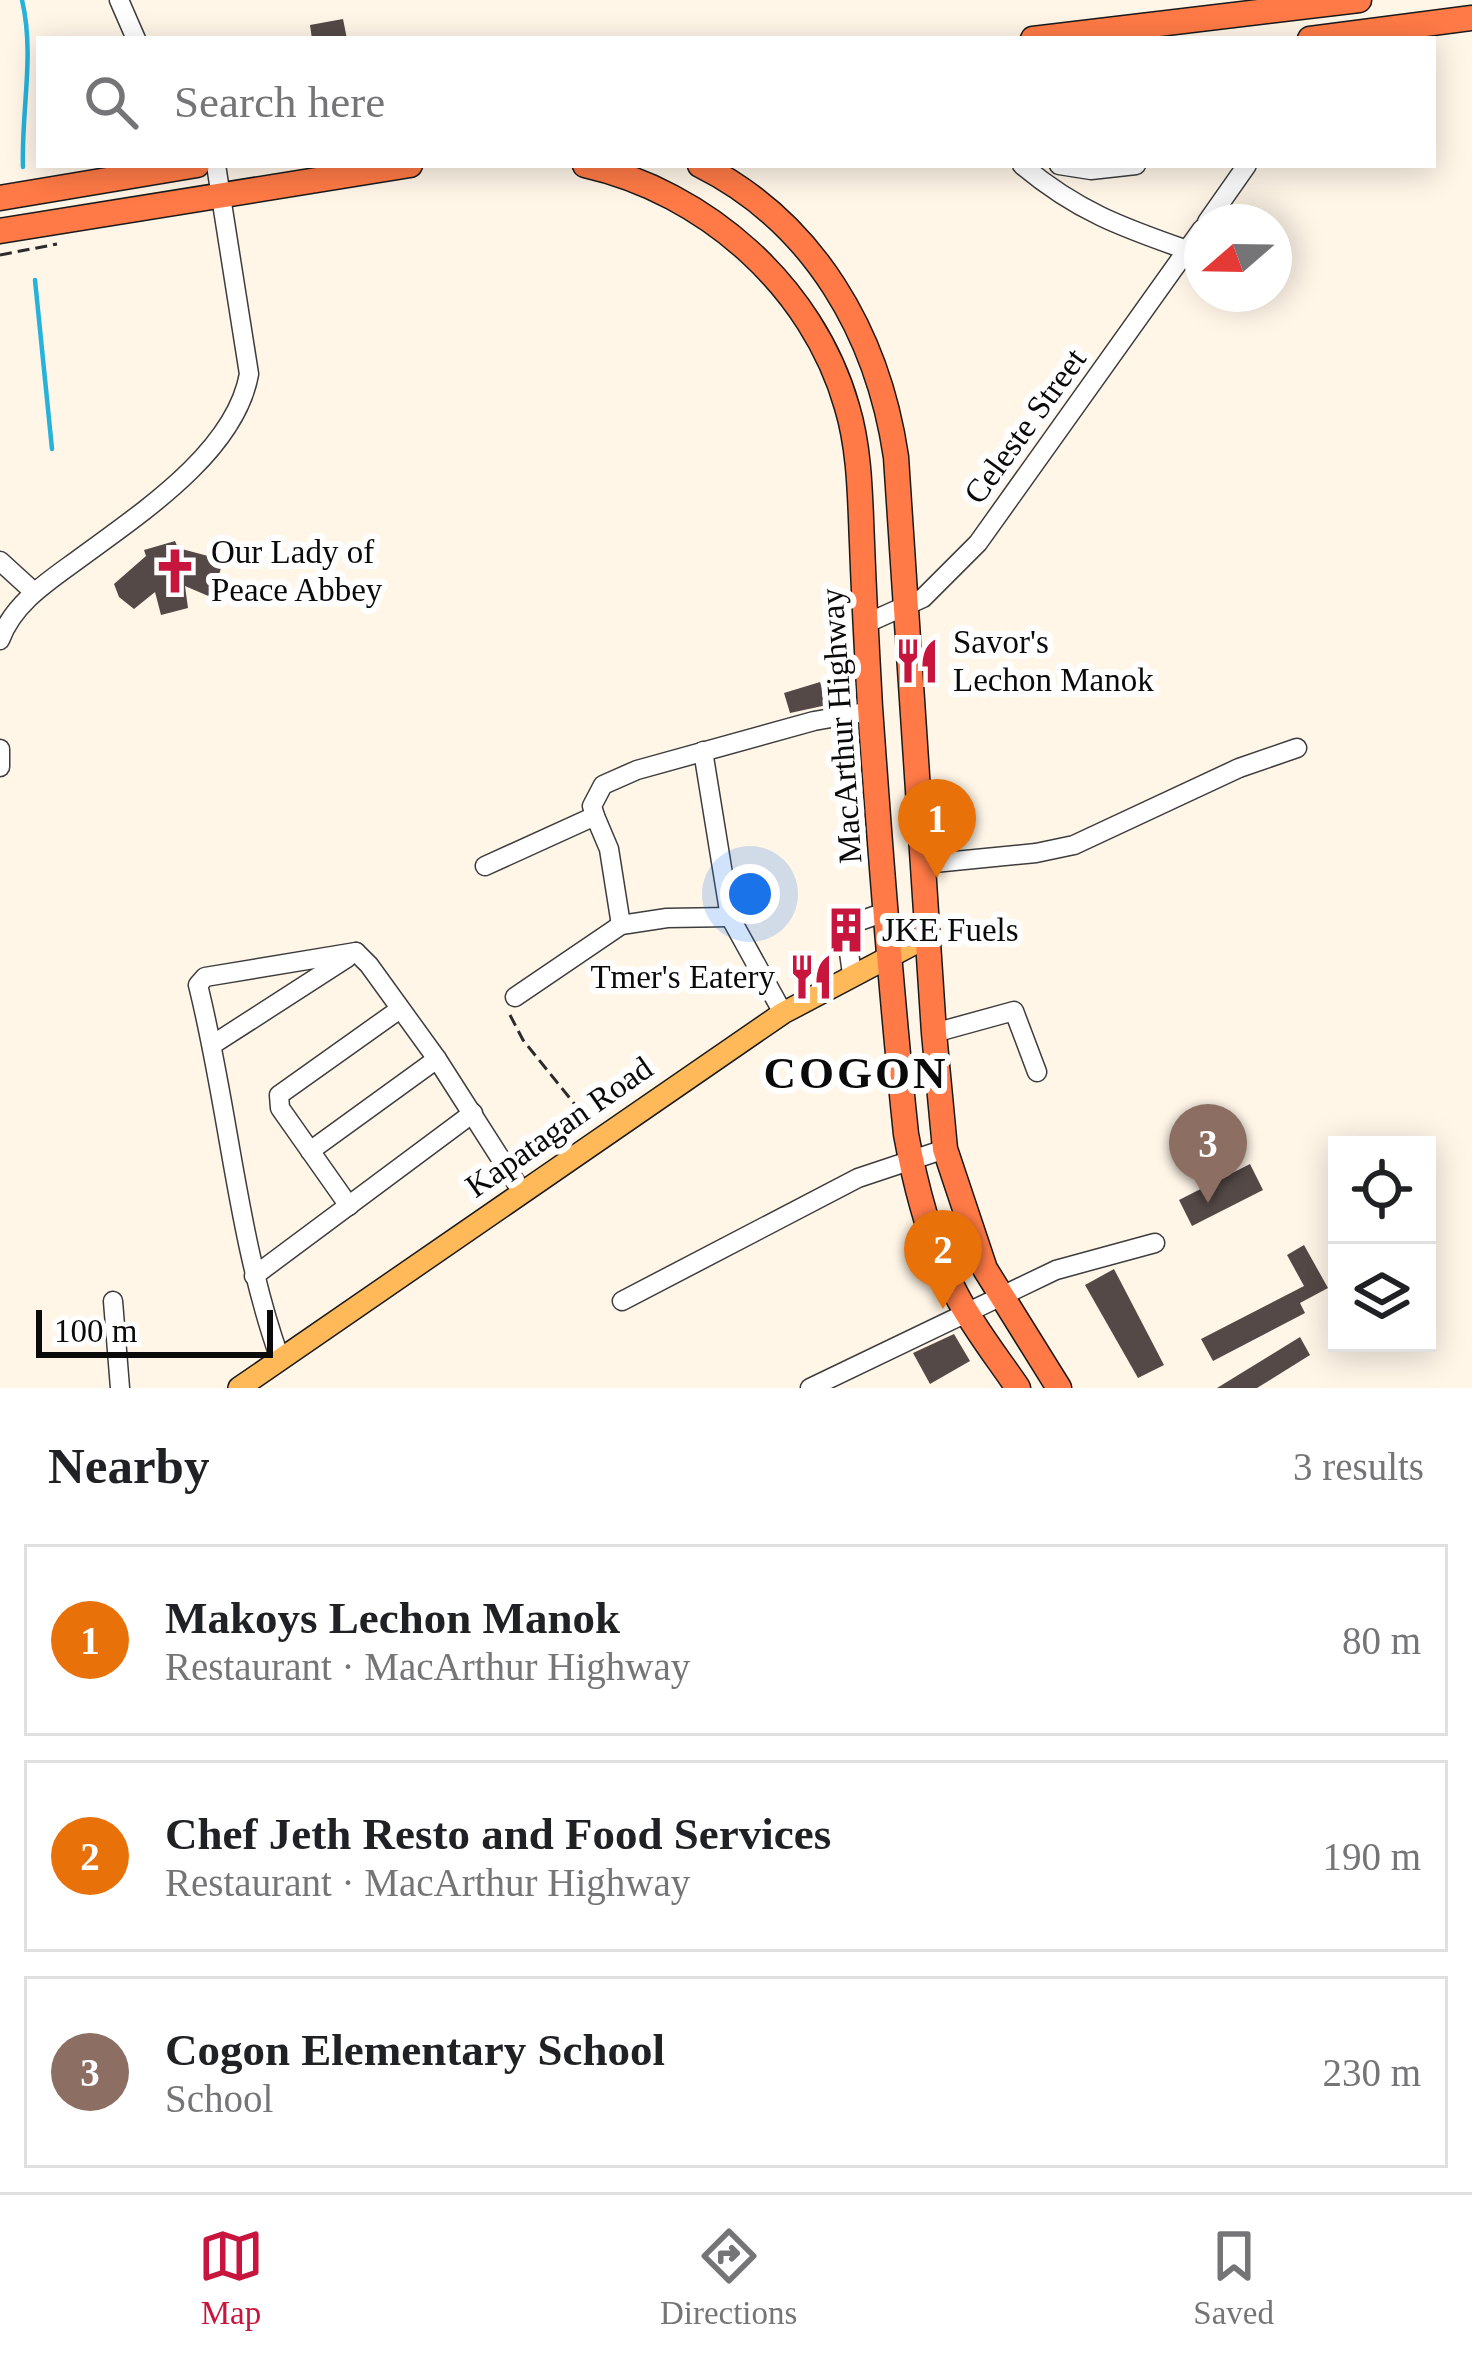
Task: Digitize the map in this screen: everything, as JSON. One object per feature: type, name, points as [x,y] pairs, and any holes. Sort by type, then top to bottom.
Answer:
[{"type":"highway","points":[[1048,36],[1171,11],[1357,0]]},
{"type":"highway","points":[[1341,36],[1472,18]]},
{"type":"highway","points":[[0,198],[176,168]]},
{"type":"highway","points":[[0,231],[390,168]]},
{"type":"highway","name":"MacArthur Highway","points":[[595,168],[646,184],[712,220],[759,262],[820,341],[848,407],[860,495],[871,711],[910,1159],[935,1246],[967,1314],[1018,1388]]},
{"type":"highway","points":[[707,168],[744,193],[799,243],[839,293],[868,348],[889,411],[945,1149],[971,1235],[1001,1298],[1059,1388]]},
{"type":"main road","name":"Kapatagan Road","points":[[239,1388],[783,1013],[927,937]]},
{"type":"street","points":[[119,0],[135,36]]},
{"type":"street","points":[[1328,36],[1357,0]]},
{"type":"street","points":[[0,640],[4,627],[34,592],[188,472],[228,429],[245,395],[249,374],[216,168]]},
{"type":"street","points":[[1026,168],[1105,221],[1184,249]]},
{"type":"street","points":[[1078,168],[1108,168]]},
{"type":"street","name":"Celeste Street","points":[[1220,204],[1245,168]]},
{"type":"street","name":"Celeste Street","points":[[866,624],[923,598],[978,543],[1184,254]]},
{"type":"street","points":[[0,561],[34,592]]},
{"type":"street","points":[[621,925],[609,849],[592,806],[603,785],[703,751],[871,711]]},
{"type":"street","points":[[924,864],[1036,854],[1074,845],[1239,768],[1297,748]]},
{"type":"street","points":[[0,749],[0,766]]},
{"type":"street","points":[[703,751],[730,917],[783,1013]]},
{"type":"street","points":[[485,866],[595,816]]},
{"type":"street","points":[[852,974],[849,932],[888,911]]},
{"type":"street","points":[[515,997],[621,925],[667,918],[730,917]]},
{"type":"street","points":[[356,952],[436,1059],[522,1192]]},
{"type":"street","points":[[280,1360],[254,1276],[197,985],[205,977],[356,952]]},
{"type":"street","points":[[212,1045],[356,952]]},
{"type":"street","points":[[349,1206],[280,1108],[279,1095],[400,1009]]},
{"type":"street","points":[[934,1033],[1014,1011],[1037,1072]]},
{"type":"street","points":[[310,1151],[436,1059]]},
{"type":"street","points":[[254,1276],[472,1113]]},
{"type":"street","points":[[622,1301],[857,1178],[945,1149]]},
{"type":"street","points":[[810,1388],[1056,1270],[1155,1243]]},
{"type":"street","points":[[112,1301],[120,1388]]},
{"type":"path","points":[[0,255],[66,242]]},
{"type":"path","points":[[515,997],[509,1011],[513,1026],[601,1138]]},
{"type":"building","points":[[343,19],[346,36],[312,36],[310,25]]},
{"type":"building","name":"Our Lady of Peace Abbey","points":[[175,541],[178,548],[223,560],[213,598],[185,586],[188,608],[161,615],[155,592],[134,609],[119,597],[114,584],[146,556],[144,550]]},
{"type":"building","points":[[820,682],[827,705],[790,713],[784,693]]},
{"type":"building","points":[[1250,1164],[1263,1190],[1192,1226],[1179,1200]]},
{"type":"building","points":[[1304,1245],[1328,1288],[1300,1303],[1305,1313],[1213,1361],[1201,1339],[1304,1286],[1287,1255]]},
{"type":"building","points":[[1114,1269],[1164,1365],[1138,1378],[1085,1285]]},
{"type":"building","points":[[954,1334],[970,1361],[930,1384],[913,1353]]},
{"type":"building","points":[[1300,1337],[1310,1355],[1257,1388],[1217,1388]]},
{"type":"waterway","points":[[22,0],[28,62],[23,167]]},
{"type":"waterway","points":[[35,280],[52,449]]},
{"type":"place","name":"Our Lady of Peace Abbey","points":[[175,571]]},
{"type":"place","name":"Savor's Lechon Manok","points":[[917,661]]},
{"type":"place","name":"Makoys Lechon Manok","points":[[937,878]]},
{"type":"place","name":"JKE Fuels","points":[[846,930]]},
{"type":"place","name":"Tmer's Eatery","points":[[811,977]]},
{"type":"place","name":"Cogon Elementary School","points":[[1208,1203]]},
{"type":"place","name":"Chef Jeth Resto and Food Services","points":[[943,1309]]},
{"type":"district","name":"COGON","points":[[856,1073]]}]
